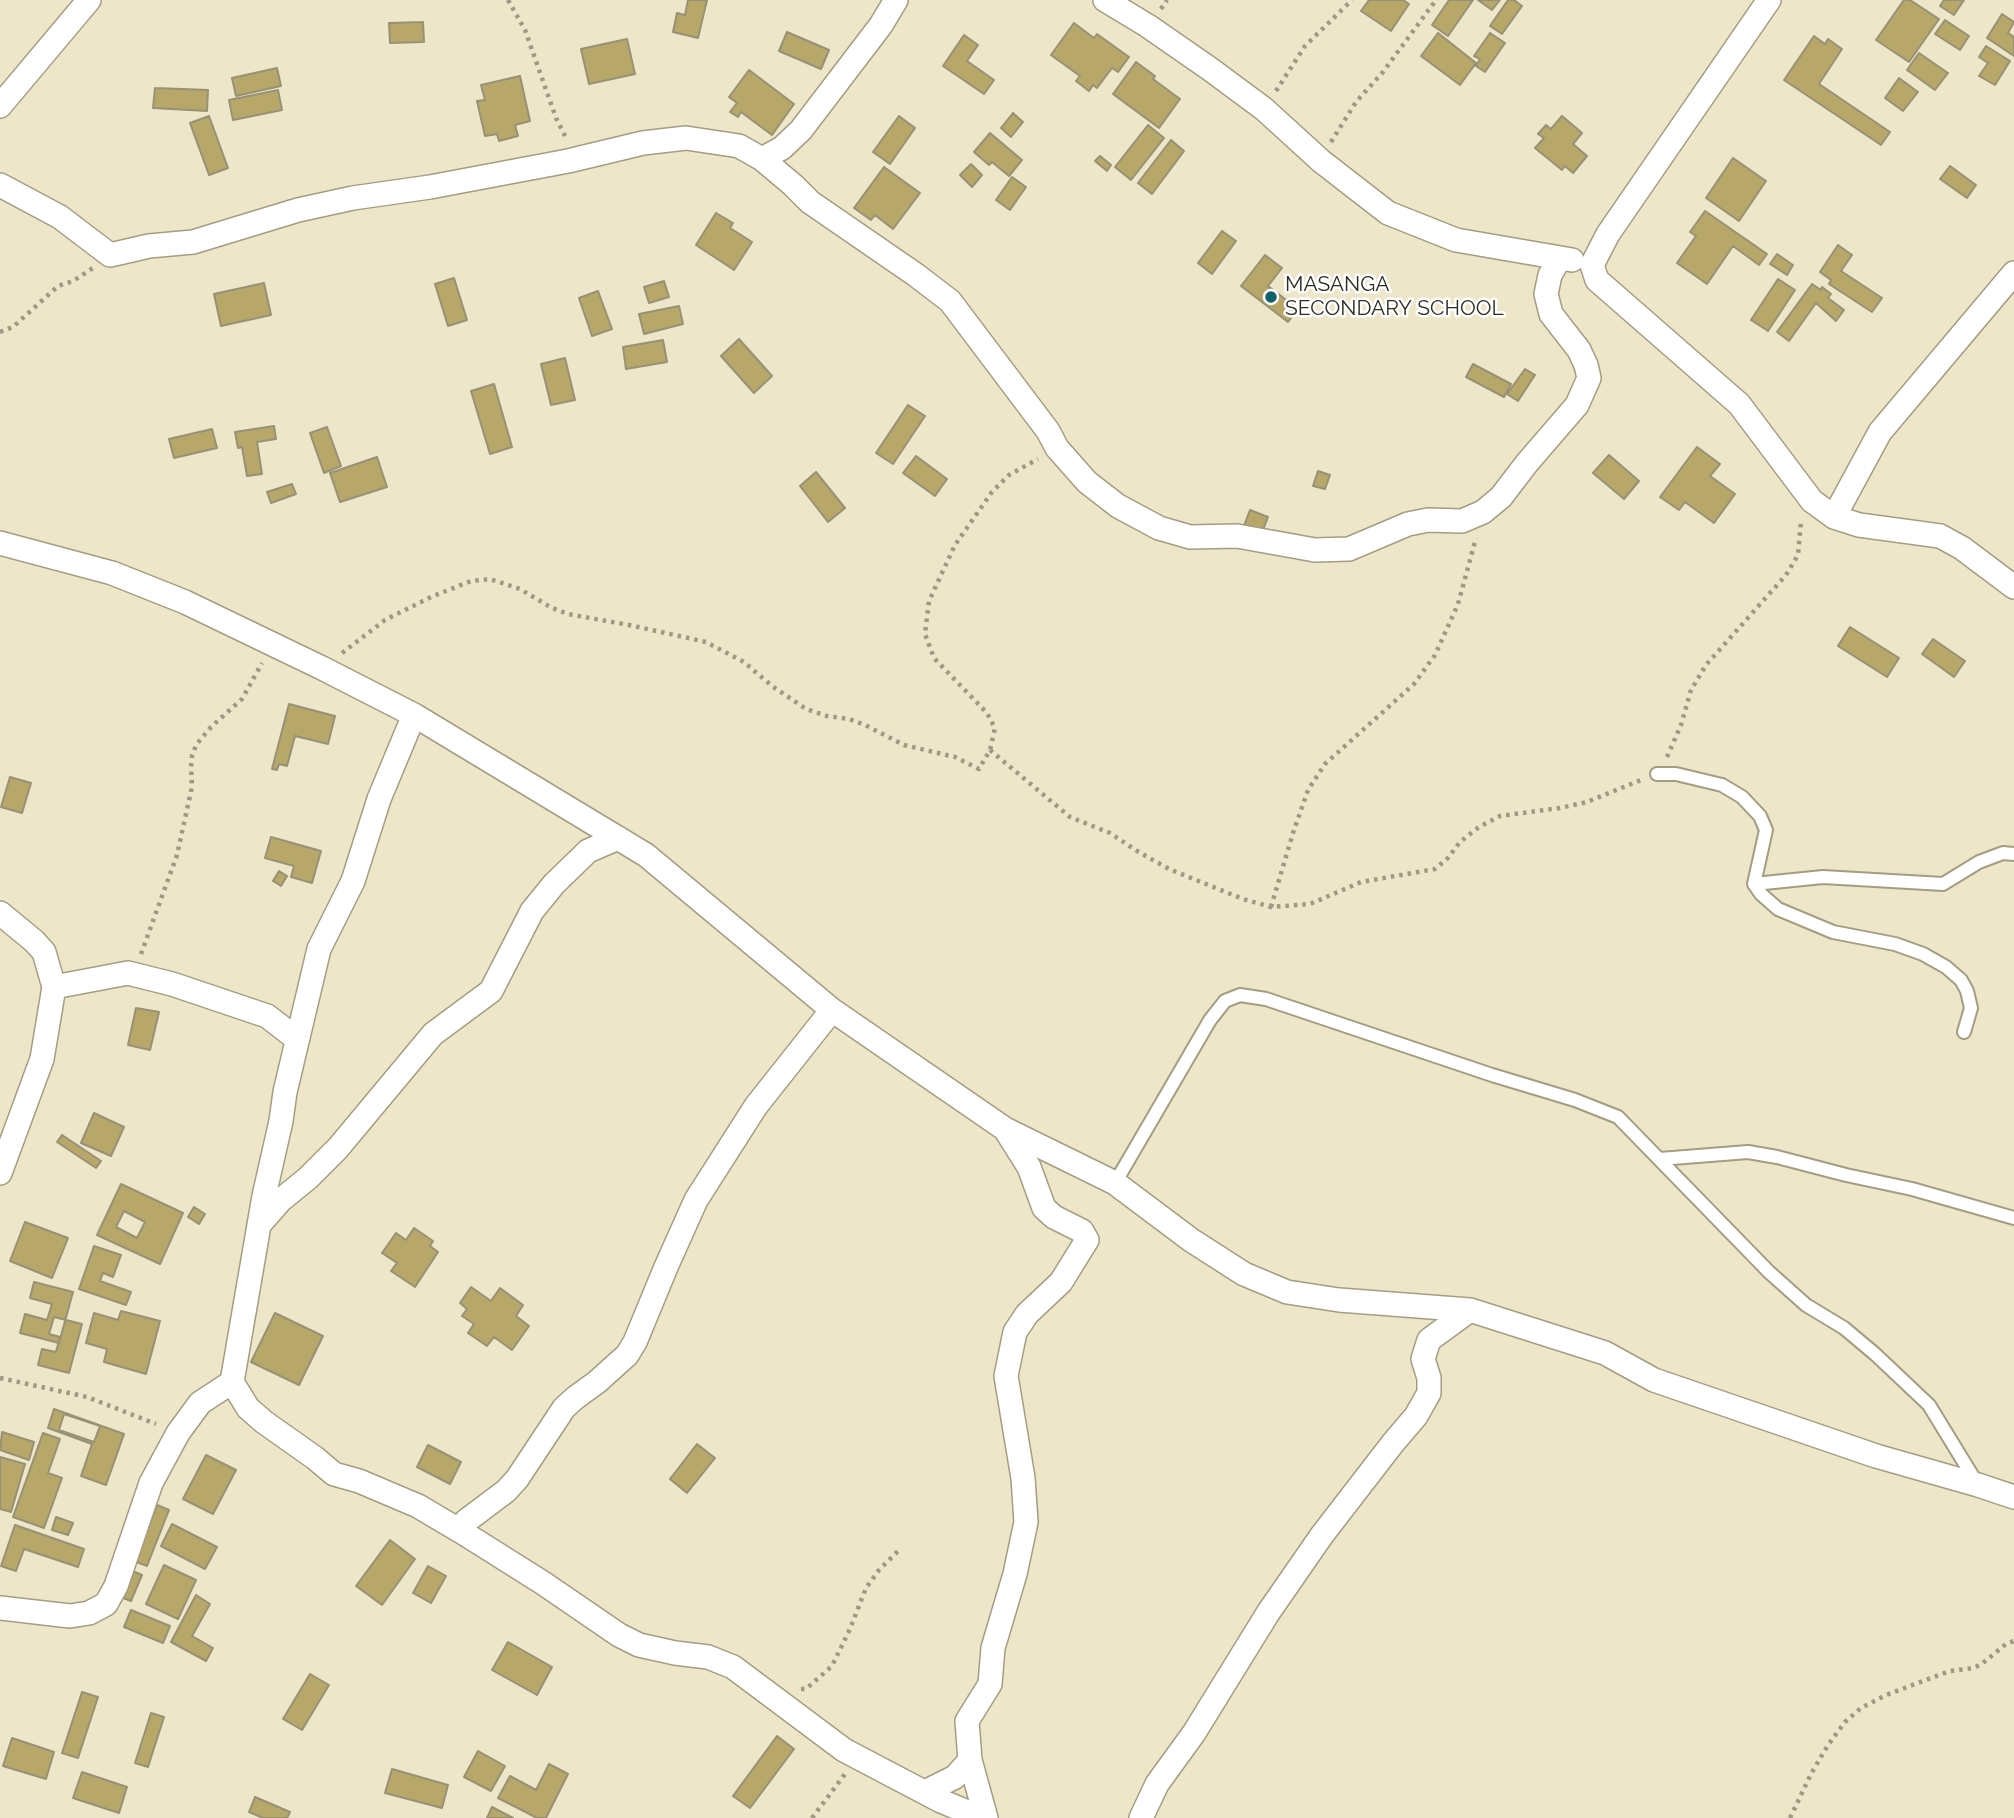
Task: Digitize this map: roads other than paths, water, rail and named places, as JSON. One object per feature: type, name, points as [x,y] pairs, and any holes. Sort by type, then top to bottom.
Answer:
[{"type":"street","points":[[0,106],[89,0]]},
{"type":"street","points":[[762,159],[782,148],[801,130],[897,0]]},
{"type":"street","points":[[1105,0],[1148,26],[1264,109],[1321,161],[1388,213],[1456,240],[1592,265]]},
{"type":"street","points":[[1769,0],[1608,234],[1592,265],[1597,280],[1739,404],[1812,501],[1834,517],[1859,525],[1940,536],[1962,548],[2014,587]]},
{"type":"street","points":[[793,185],[788,165],[801,130]]},
{"type":"street","points":[[0,185],[60,217],[110,255],[149,246],[193,242],[298,210],[353,198],[430,187],[643,144],[686,138],[739,146],[762,159],[810,202],[950,301],[1048,431],[1057,448],[1087,482],[1118,506],[1159,528],[1190,537],[1237,536],[1315,550],[1349,549],[1408,524],[1428,520],[1462,521],[1483,512],[1501,497],[1577,405],[1589,378],[1578,350],[1551,314],[1546,294],[1550,275],[1560,258]]},
{"type":"street","points":[[1834,517],[1880,432],[2014,273]]},
{"type":"street","points":[[0,543],[113,573],[184,602],[414,715],[646,855],[832,1010],[1005,1129],[1115,1183],[1191,1240],[1244,1274],[1287,1292],[1339,1300],[1470,1310],[1605,1353],[1667,1385],[1876,1457],[2014,1497]]},
{"type":"street","points":[[414,715],[379,799],[354,881],[319,949],[297,1039],[259,1225],[232,1382],[248,1408],[334,1474],[359,1481],[411,1503],[462,1532],[639,1645],[708,1657],[733,1667],[844,1750],[925,1792],[984,1818]]},
{"type":"street","points":[[259,1225],[281,1200],[338,1148],[433,1034],[491,991],[532,911],[554,884],[588,851],[618,838]]},
{"type":"street","points":[[0,913],[44,952],[54,987],[42,1059],[0,1172]]},
{"type":"street","points":[[54,987],[128,973],[173,984],[267,1016],[297,1039]]},
{"type":"street","points":[[462,1532],[466,1521],[517,1479],[564,1408],[627,1355],[696,1200],[756,1106],[832,1010]]},
{"type":"street","points":[[984,1818],[970,1759],[967,1721],[990,1684],[993,1648],[1015,1574],[1026,1522],[1023,1478],[1006,1377],[1015,1332],[1027,1314],[1061,1282],[1087,1240],[1082,1231],[1054,1217],[1044,1208],[1029,1167],[1005,1129]]},
{"type":"street","points":[[1141,1818],[1157,1784],[1194,1733],[1268,1613],[1330,1525],[1421,1409],[1429,1393],[1429,1378],[1423,1359],[1429,1340],[1470,1310]]},
{"type":"street","points":[[0,1608],[70,1616],[89,1614],[106,1604],[116,1586],[151,1483],[178,1433],[200,1403],[232,1382]]},
{"type":"street","points":[[925,1792],[955,1777],[970,1759]]},
{"type":"lane","points":[[1657,774],[1676,774],[1722,785],[1742,797],[1759,816],[1766,830],[1754,884],[1778,909],[1833,932],[1895,944],[1923,954],[1946,967],[1961,980],[1967,992],[1971,1008],[1964,1032]]},
{"type":"lane","points":[[1754,884],[1824,877],[1943,884],[1979,862],[2003,853],[2014,854]]},
{"type":"lane","points":[[1115,1183],[1210,1020],[1225,1001],[1240,995],[1266,999],[1575,1100],[1618,1117],[1769,1272],[1806,1305],[1844,1328],[1929,1405],[1978,1485]]},
{"type":"lane","points":[[1660,1159],[1748,1152],[1912,1189],[2014,1217]]},
{"type":"place","name":"MASANGA SECONDARY SCHOOL","points":[[1271,297]]}]
